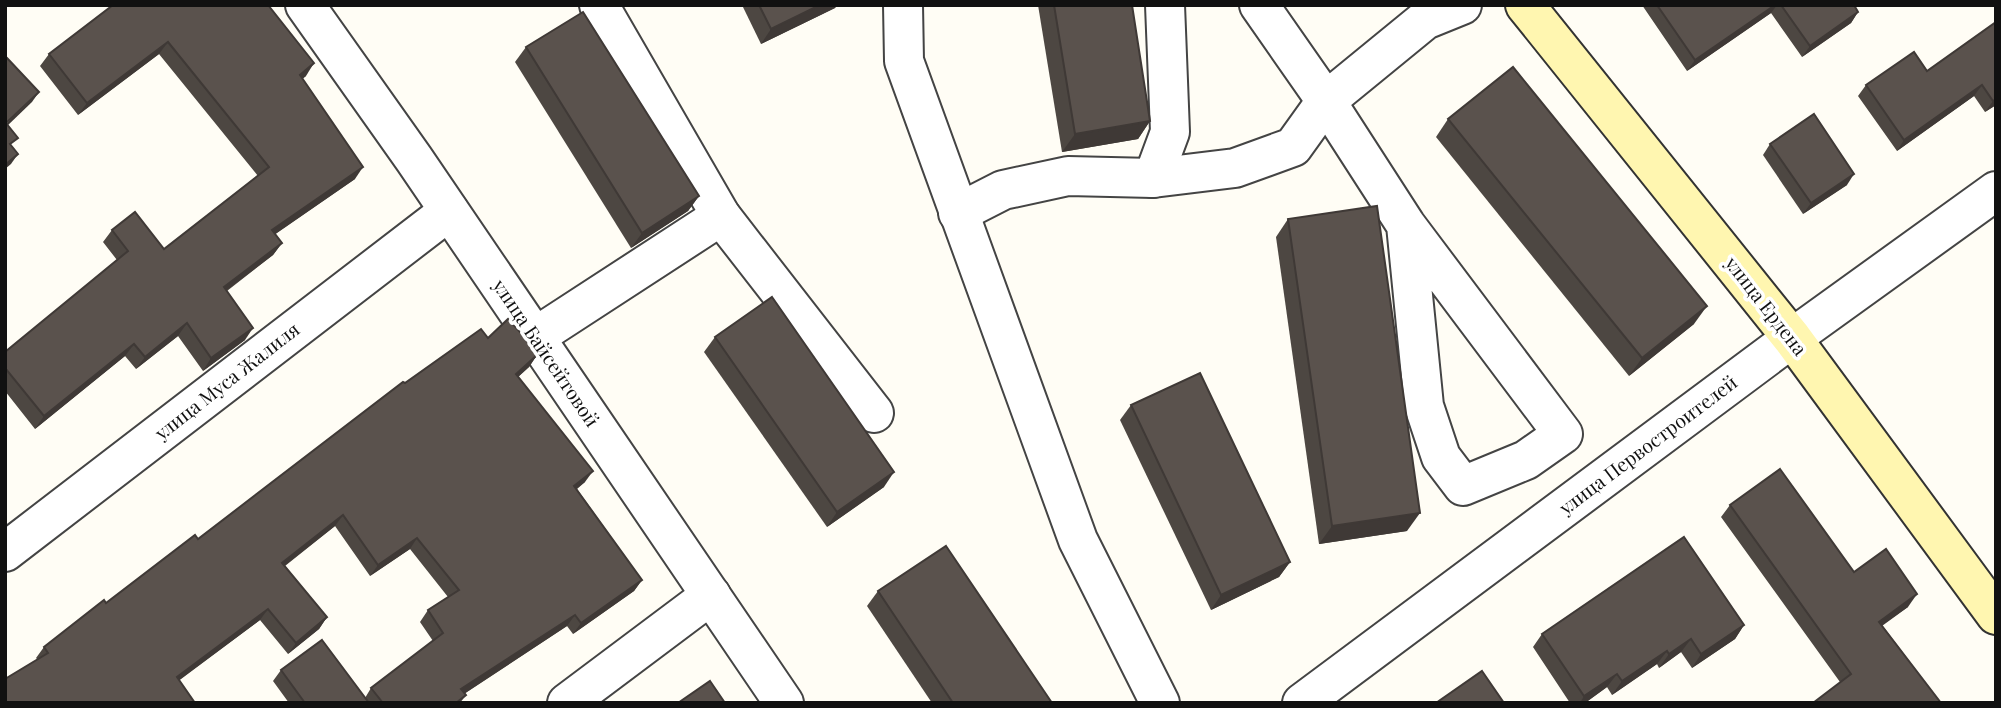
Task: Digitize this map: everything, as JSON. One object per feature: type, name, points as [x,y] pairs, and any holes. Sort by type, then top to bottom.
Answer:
[{"type":"street","name":"улица Байсейтовой","points":[[305,5],[449,211],[784,703]]},
{"type":"street","points":[[599,5],[721,216],[874,414]]},
{"type":"street","points":[[903,5],[904,61],[1078,540],[1160,703]]},
{"type":"street","points":[[1153,178],[1170,132],[1165,5]]},
{"type":"street","points":[[1259,5],[1406,225],[1563,434],[1526,460],[1463,486],[1441,457],[1424,406],[1406,225]]},
{"type":"street","points":[[958,213],[1003,190],[1068,176],[1153,178],[1235,167],[1293,147],[1326,102],[1425,20],[1462,5]]},
{"type":"street","name":"улица Ердена","points":[[1525,5],[1792,338],[1996,615]]},
{"type":"street","name":"улица Первостроителей","points":[[1302,703],[1792,338],[1996,191]]},
{"type":"street","name":"улица Муса Жалиля","points":[[5,552],[449,211]]},
{"type":"street","points":[[535,337],[721,216]]},
{"type":"street","points":[[567,703],[711,595]]},
{"type":"building","points":[[113,5],[268,5],[314,63],[300,75],[363,167],[272,230],[282,243],[224,287],[253,328],[211,358],[187,323],[145,357],[134,344],[44,416],[5,368],[5,352],[128,251],[112,230],[135,212],[164,249],[269,167],[168,42],[87,103],[49,54]]},
{"type":"building","points":[[759,5],[820,5],[771,29]]},
{"type":"building","points":[[1054,5],[1132,5],[1150,121],[1075,134]]},
{"type":"building","points":[[1657,5],[1775,5],[1695,60]]},
{"type":"building","points":[[1781,5],[1854,5],[1858,12],[1810,46]]},
{"type":"building","points":[[583,12],[699,196],[642,233],[526,47]]},
{"type":"building","points":[[1996,22],[1996,99],[1993,101],[1982,85],[1904,140],[1866,85],[1914,52],[1927,71]]},
{"type":"building","points":[[7,58],[39,92],[6,123],[18,138],[10,144],[18,154],[5,165],[5,59]]},
{"type":"building","points":[[1513,67],[1707,306],[1642,358],[1448,119]]},
{"type":"building","points":[[1814,114],[1854,174],[1811,203],[1770,144]]},
{"type":"building","points":[[1377,206],[1420,513],[1332,526],[1288,219]]},
{"type":"building","points":[[772,297],[894,472],[837,512],[715,337]]},
{"type":"building","points":[[508,319],[537,355],[516,374],[593,471],[574,486],[642,580],[581,623],[575,615],[461,689],[466,695],[456,703],[383,703],[371,688],[443,633],[428,610],[459,590],[417,538],[378,565],[343,515],[282,563],[327,617],[296,643],[268,609],[177,677],[195,703],[5,703],[5,679],[48,653],[44,647],[104,600],[106,603],[195,535],[198,539],[403,382],[481,329],[488,338]]},
{"type":"building","points":[[1200,373],[1290,562],[1221,595],[1131,405]]},
{"type":"building","points":[[1780,469],[1854,572],[1886,549],[1917,594],[1879,622],[1941,703],[1813,703],[1851,674],[1730,505]]},
{"type":"building","points":[[1684,537],[1744,625],[1701,654],[1691,639],[1669,654],[1667,651],[1622,681],[1617,674],[1584,696],[1542,634]]},
{"type":"building","points":[[946,546],[1052,703],[953,703],[878,591]]},
{"type":"building","points":[[322,640],[369,703],[305,703],[281,670]]},
{"type":"building","points":[[1482,671],[1504,703],[1436,703]]},
{"type":"building","points":[[710,681],[725,703],[678,703]]}]
